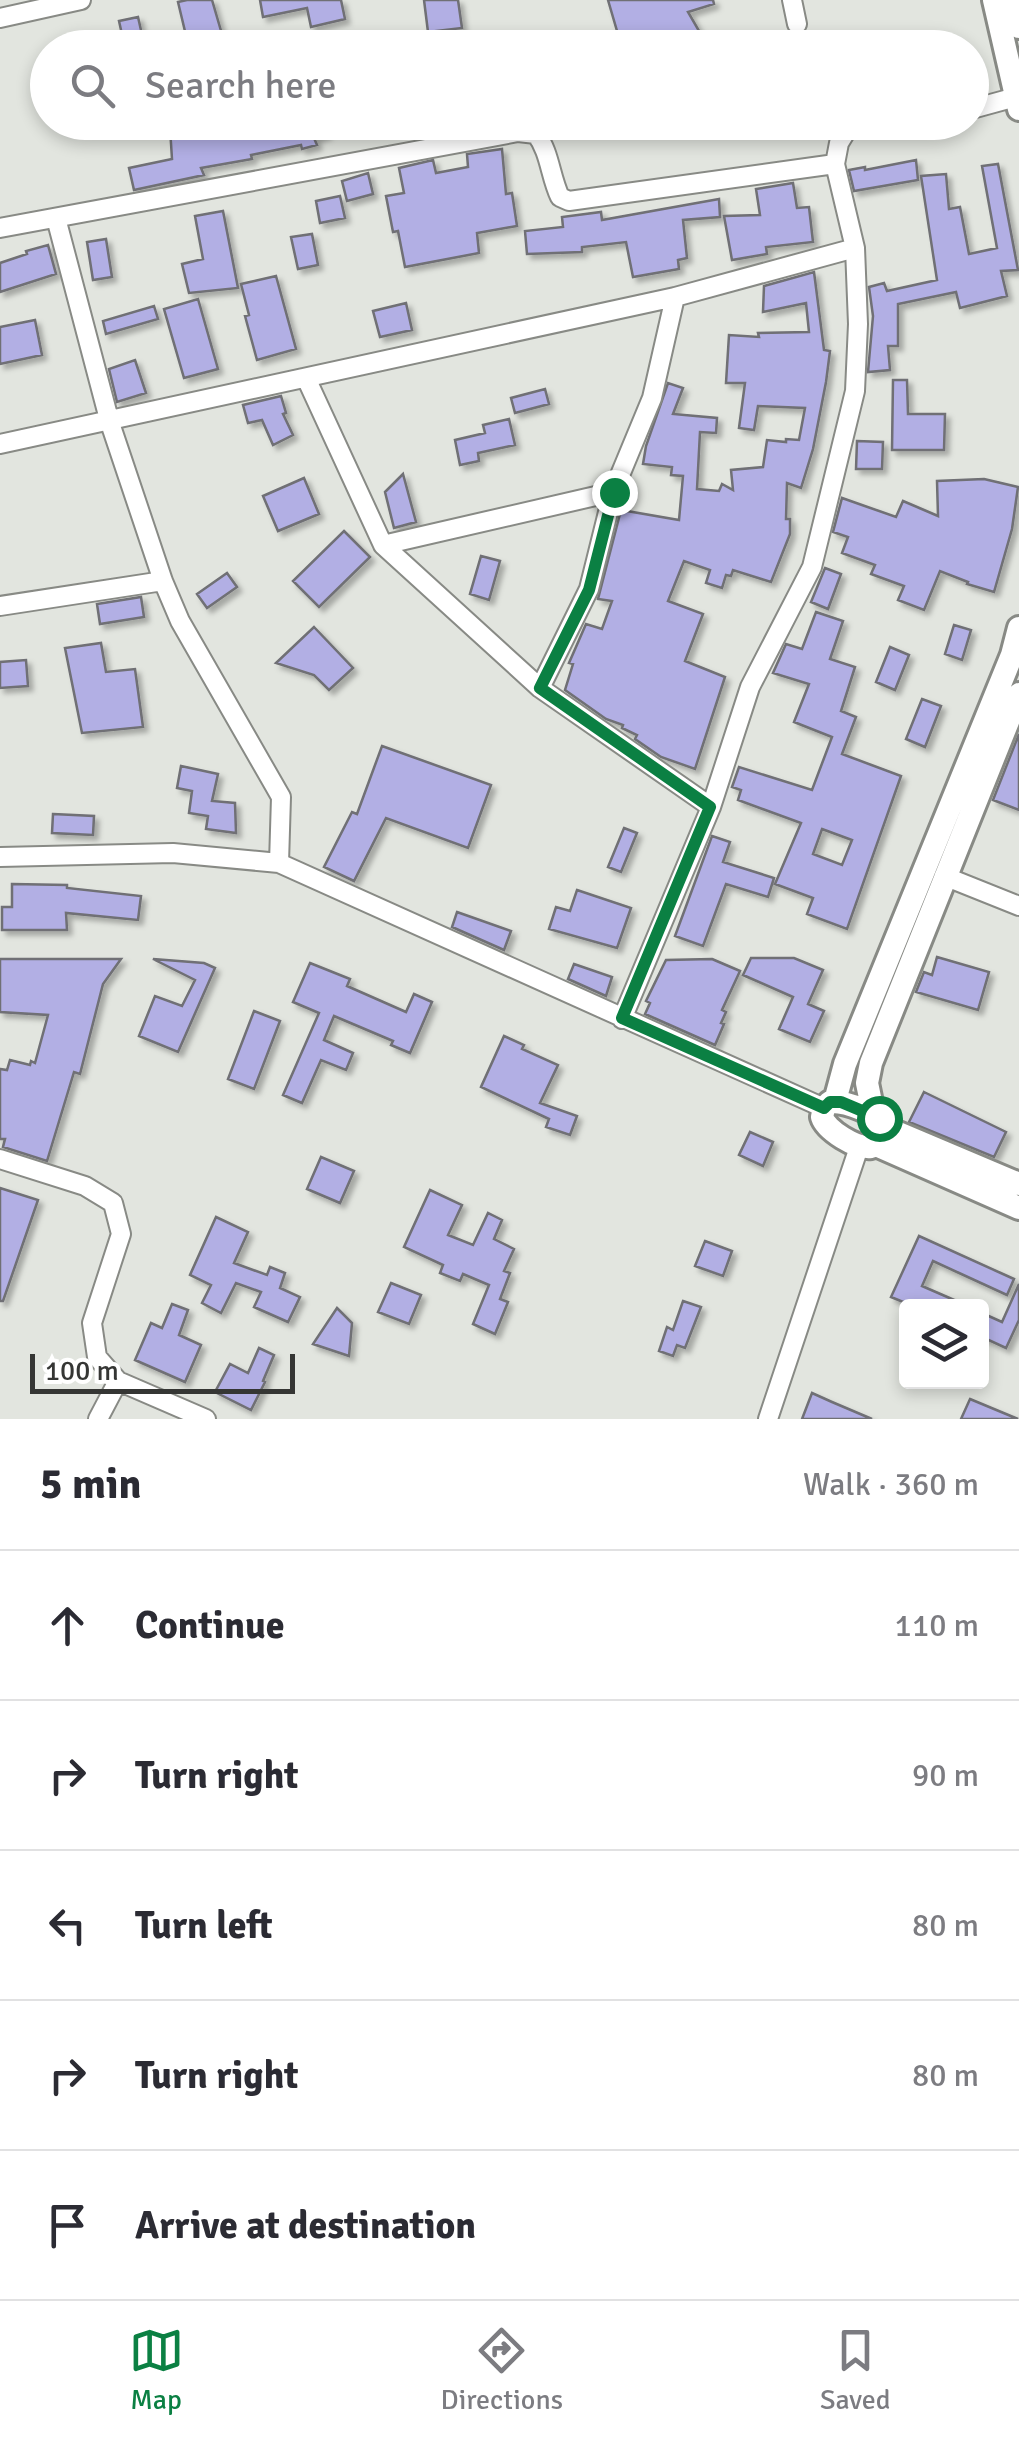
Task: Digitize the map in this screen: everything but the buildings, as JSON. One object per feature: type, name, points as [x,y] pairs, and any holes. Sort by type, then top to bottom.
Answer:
[{"type":"main road","points":[[994,0],[1018,103]]},
{"type":"main road","points":[[1013,0],[1019,28]]},
{"type":"main road","points":[[1019,628],[1012,655],[830,1104],[874,1134],[1019,1208]]},
{"type":"main road","points":[[874,1134],[868,1083],[870,1062],[1019,694]]},
{"type":"main road","points":[[874,1134],[1019,1184]]},
{"type":"street","points":[[11,10],[81,0]]},
{"type":"street","points":[[792,0],[797,24]]},
{"type":"street","points":[[989,107],[1018,103]]},
{"type":"street","points":[[0,228],[475,140]]},
{"type":"street","points":[[540,140],[554,186],[560,197],[569,201],[835,164]]},
{"type":"street","points":[[622,1018],[710,807],[750,686],[812,567],[855,392],[855,248],[835,164],[841,140]]},
{"type":"street","points":[[56,218],[110,422],[163,581],[180,621],[281,797],[279,863]]},
{"type":"street","points":[[0,444],[675,297],[855,248]]},
{"type":"street","points":[[540,688],[589,590],[614,492],[652,398],[675,297]]},
{"type":"street","points":[[306,378],[383,545],[540,688],[710,807]]},
{"type":"street","points":[[383,545],[614,492]]},
{"type":"street","points":[[0,606],[163,581]]},
{"type":"street","points":[[0,856],[173,853],[279,863],[622,1018],[830,1104]]},
{"type":"street","points":[[944,876],[1019,906]]},
{"type":"street","points":[[768,1419],[874,1134]]},
{"type":"street","points":[[0,1159],[85,1186],[113,1203],[121,1234],[92,1323],[96,1357],[118,1381],[206,1419]]},
{"type":"street","points":[[98,1419],[118,1381]]},
{"type":"route","points":[[614,492],[589,590],[540,688],[710,807],[622,1018],[824,1108],[830,1102],[841,1102],[879,1118]]}]
